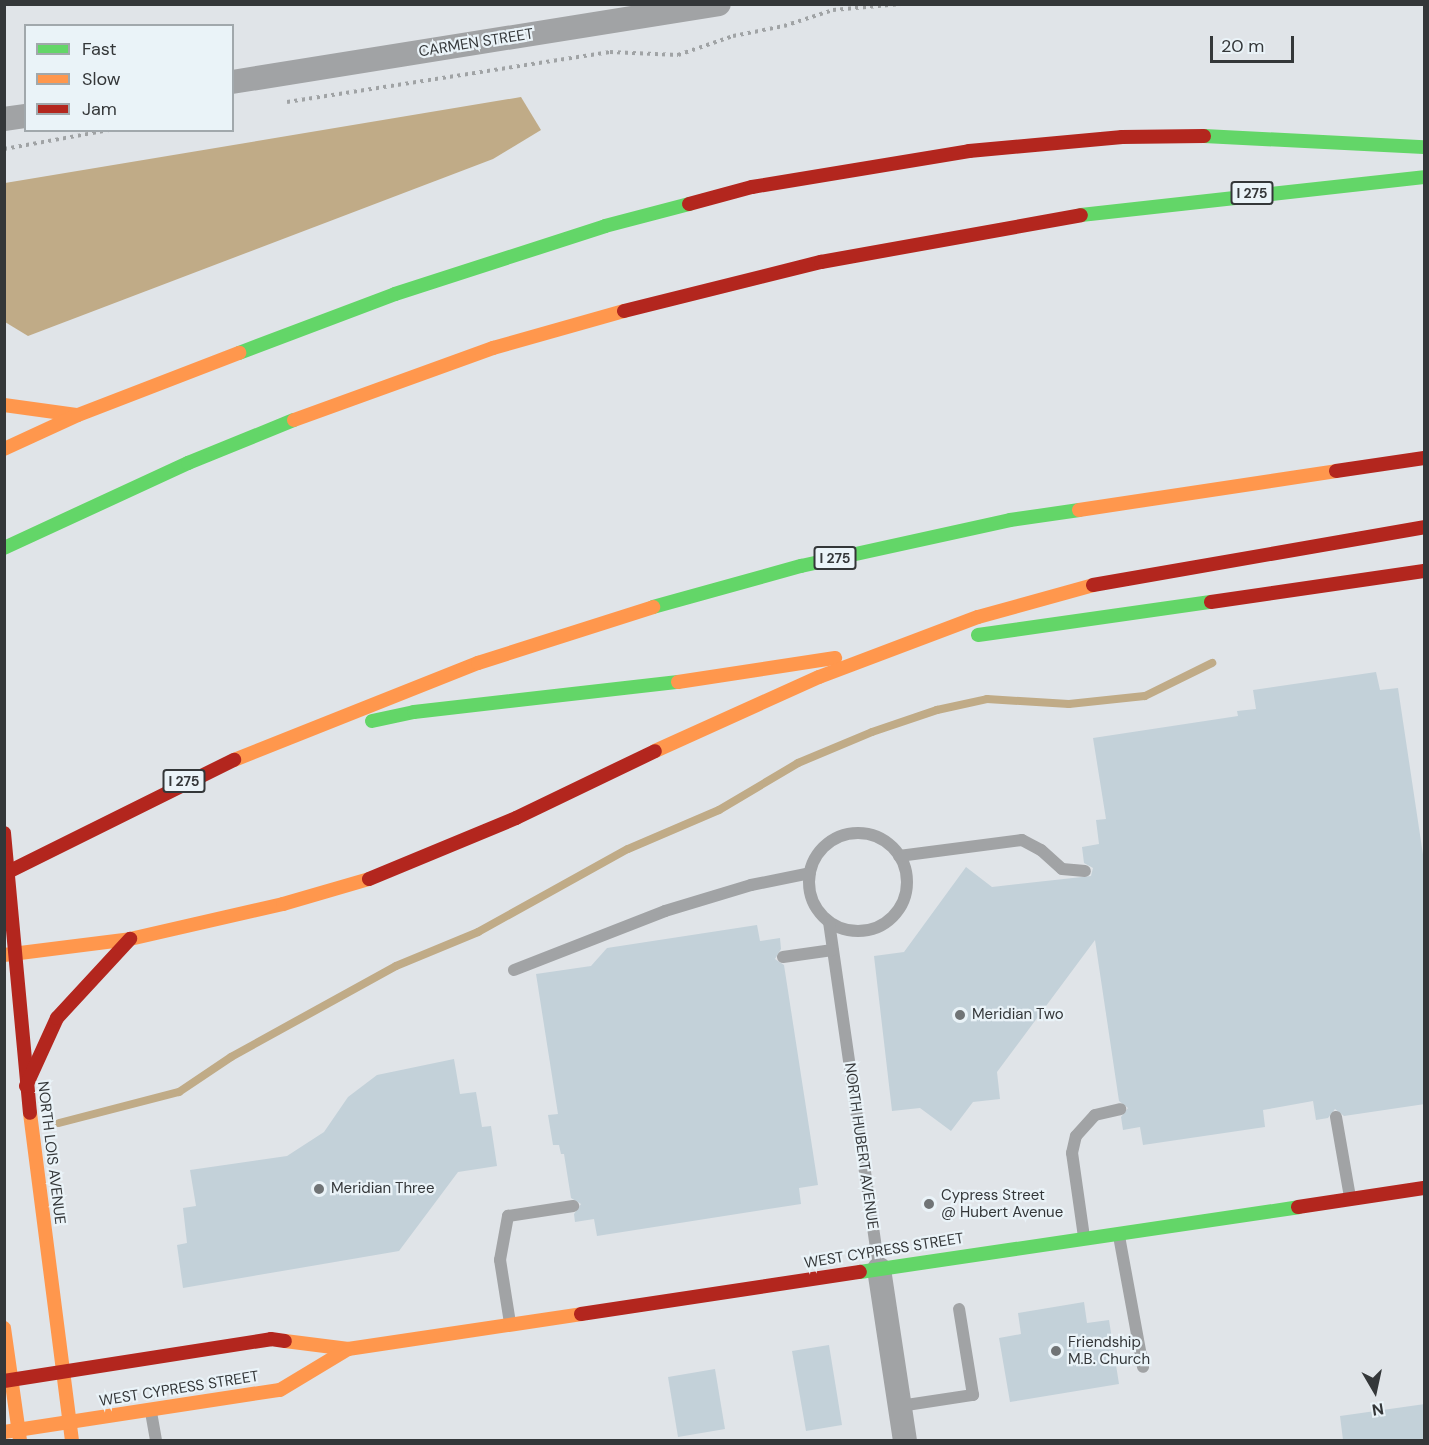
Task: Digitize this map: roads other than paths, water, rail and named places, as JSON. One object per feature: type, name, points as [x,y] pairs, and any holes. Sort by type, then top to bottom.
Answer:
[{"type":"main road","points":[[4,449],[78,415],[315,323],[500,259],[679,206],[817,173],[980,149],[1122,137],[1247,136],[1425,147]]},
{"type":"main road","name":"I 275","points":[[4,548],[188,463],[323,408],[493,348],[669,298],[821,262],[1080,215],[1425,177]]},
{"type":"main road","points":[[4,405],[78,415]]},
{"type":"main road","name":"I 275","points":[[4,874],[102,822],[268,745],[478,663],[676,600],[801,566],[1099,505],[1425,458]]},
{"type":"main road","points":[[10,955],[130,939],[283,903],[373,877],[516,818],[719,720],[819,677],[978,617],[1144,573],[1425,527]]},
{"type":"main road","points":[[268,745],[414,712],[662,684],[1425,571]]},
{"type":"main road","name":"NORTH LOIS AVENUE","points":[[4,833],[10,955],[72,1440]]},
{"type":"main road","points":[[26,1086],[57,1018],[130,939]]},
{"type":"main road","name":"WEST CYPRESS STREET","points":[[8,1381],[271,1339],[348,1349],[1350,1197],[1425,1188]]},
{"type":"main road","points":[[4,1328],[8,1381],[20,1435]]},
{"type":"main road","name":"WEST CYPRESS STREET","points":[[4,1432],[20,1435],[70,1422],[280,1390],[348,1349]]},
{"type":"street","name":"CARMEN STREET","points":[[234,82],[695,6],[719,4]]},
{"type":"street","points":[[4,119],[24,116]]},
{"type":"street","name":"NORTH HUBERT AVENUE","points":[[879,1269],[904,1440]]},
{"type":"lane","points":[[846,835],[878,838],[899,855],[907,877],[906,894],[900,910],[888,922],[872,930],[855,932],[829,922],[816,908],[810,894],[810,873],[820,850],[846,835]]},
{"type":"lane","points":[[899,855],[1022,840],[1041,850],[1062,869],[1085,871]]},
{"type":"lane","points":[[514,970],[665,911],[751,885],[810,873]]},
{"type":"lane","name":"NORTH HUBERT AVENUE","points":[[829,922],[879,1269]]},
{"type":"lane","points":[[783,957],[833,950]]},
{"type":"lane","points":[[1084,1237],[1072,1153],[1076,1136],[1095,1115],[1120,1109]]},
{"type":"lane","points":[[1336,1117],[1350,1197]]},
{"type":"lane","points":[[510,1323],[500,1260],[508,1216],[573,1206]]},
{"type":"lane","points":[[1118,1232],[1143,1367]]},
{"type":"lane","points":[[900,1406],[973,1395],[959,1309]]},
{"type":"lane","points":[[151,1410],[156,1440]]},
{"type":"waterway","points":[[59,1123],[179,1092],[231,1057],[396,966],[478,932],[628,849],[719,810],[798,763],[872,732],[937,710],[987,699],[1069,704],[1145,696],[1212,663]]},
{"type":"place","name":"Meridian Two","points":[[960,1015]]},
{"type":"place","name":"Meridian Three","points":[[319,1189]]},
{"type":"place","name":"Cypress Street @ Hubert Avenue","points":[[929,1204]]},
{"type":"place","name":"Friendship M.B. Church","points":[[1056,1351]]}]
